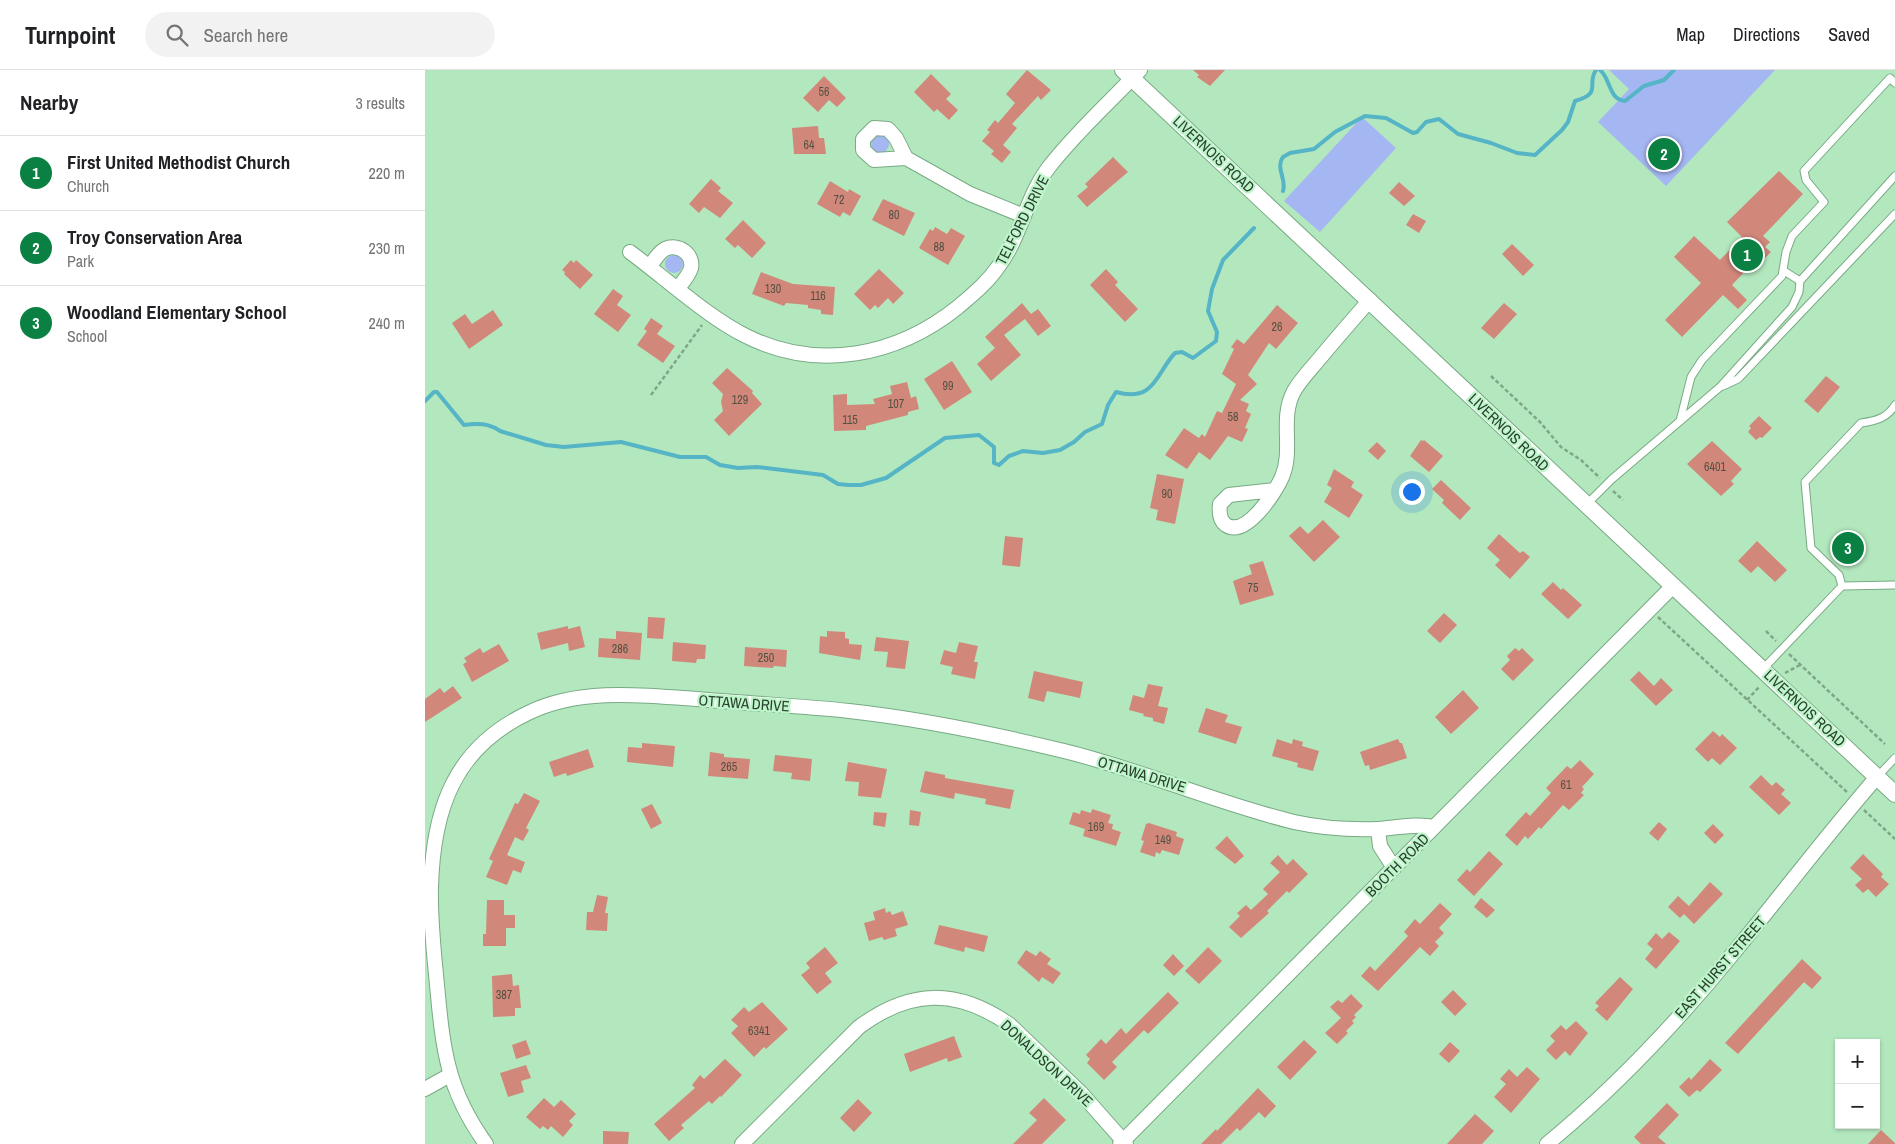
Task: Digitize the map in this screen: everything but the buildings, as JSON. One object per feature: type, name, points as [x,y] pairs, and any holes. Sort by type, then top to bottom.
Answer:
[{"type":"street","name":"TELFORD DRIVE","points":[[630,252],[729,326],[765,344],[793,352],[818,356],[867,353],[897,344],[924,331],[979,289],[999,266],[1040,180],[1049,166],[1131,73]]},
{"type":"street","name":"LIVERNOIS ROAD","points":[[1131,73],[1673,586],[1762,677],[1895,794]]},
{"type":"street","points":[[906,158],[971,194],[1024,216]]},
{"type":"street","points":[[650,267],[665,249],[675,247],[684,250],[691,261],[691,266],[678,288]]},
{"type":"street","points":[[1275,490],[1286,466],[1286,416],[1295,390],[1370,300]]},
{"type":"street","name":"BOOTH ROAD","points":[[1123,1143],[1673,586]]},
{"type":"street","name":"OTTAWA DRIVE","points":[[450,1075],[443,1048],[431,900],[432,864],[438,819],[454,780],[480,746],[528,712],[559,702],[605,696],[650,696],[848,711],[893,717],[1065,752],[1291,821],[1332,828],[1378,829],[1420,825],[1434,827]]},
{"type":"street","name":"EAST HURST STREET","points":[[1547,1144],[1601,1096],[1686,1008],[1877,777]]},
{"type":"street","points":[[1378,829],[1380,846],[1394,868]]},
{"type":"street","name":"DONALDSON DRIVE","points":[[743,1144],[859,1027],[879,1013],[905,1001],[937,997],[963,1000],[989,1011],[1010,1025],[1081,1093],[1123,1143]]},
{"type":"street","points":[[425,1089],[450,1075],[457,1096],[486,1144]]},
{"type":"lane","points":[[1680,421],[1691,377],[1702,360],[1782,276],[1786,252],[1792,236],[1824,202],[1807,180],[1804,171],[1890,78],[1895,83]]},
{"type":"lane","points":[[1586,505],[1607,484],[1720,387],[1792,307],[1799,292],[1800,281],[1895,176]]},
{"type":"lane","points":[[1720,387],[1739,379],[1895,214]]},
{"type":"lane","points":[[1784,271],[1800,281]]},
{"type":"lane","points":[[1842,586],[1839,575],[1811,548],[1805,482],[1861,423],[1873,422],[1889,415],[1895,405]]},
{"type":"lane","points":[[1889,415],[1895,420]]},
{"type":"lane","points":[[1762,677],[1842,586],[1895,585]]},
{"type":"lane","points":[[1877,777],[1895,758]]},
{"type":"path","points":[[651,395],[702,325]]},
{"type":"path","points":[[1491,376],[1540,422],[1561,447],[1581,460],[1623,500]]},
{"type":"path","points":[[1655,614],[1851,795]]},
{"type":"path","points":[[1766,631],[1775,640]]},
{"type":"path","points":[[1790,654],[1885,744]]},
{"type":"path","points":[[1788,671],[1800,664]]},
{"type":"path","points":[[1747,700],[1762,677]]},
{"type":"path","points":[[1860,806],[1895,838]]},
{"type":"shaded area","points":[[1609,70],[1775,70],[1666,186],[1598,122],[1629,89]]},
{"type":"shaded area","points":[[1362,117],[1396,148],[1320,232],[1284,201]]},
{"type":"shaded area","points":[[876,135],[884,135],[889,140],[887,151],[876,153],[871,148],[871,140]]},
{"type":"shaded area","points":[[674,255],[680,258],[683,264],[680,270],[674,273],[668,270],[665,264],[668,258]]},
{"type":"waterway","points":[[1283,191],[1284,182],[1280,165],[1283,157],[1290,153],[1314,149],[1335,132],[1365,116],[1386,118],[1413,133],[1417,132],[1426,122],[1439,119],[1458,134],[1491,143],[1517,153],[1535,155],[1568,122],[1575,101],[1589,95],[1592,88],[1593,75],[1596,70]]},
{"type":"waterway","points":[[1600,70],[1604,74],[1615,97],[1625,101],[1644,86],[1664,80],[1674,70]]},
{"type":"waterway","points":[[425,401],[434,392],[437,392],[464,425],[487,425],[500,431],[546,445],[564,447],[621,442],[680,457],[706,457],[720,465],[738,468],[757,467],[823,475],[838,484],[861,485],[886,478],[945,438],[979,435],[994,447],[994,463],[999,465],[1009,456],[1023,451],[1043,453],[1060,450],[1074,442],[1085,432],[1102,424],[1108,405],[1116,392],[1129,394],[1147,390],[1175,353],[1182,352],[1193,358],[1216,341],[1217,332],[1208,311],[1212,289],[1223,260],[1254,228]]},
{"type":"place","name":"Troy Conservation Area","points":[[1664,154]]},
{"type":"place","name":"First United Methodist Church","points":[[1747,255]]},
{"type":"place","name":"Woodland Elementary School","points":[[1848,548]]}]
